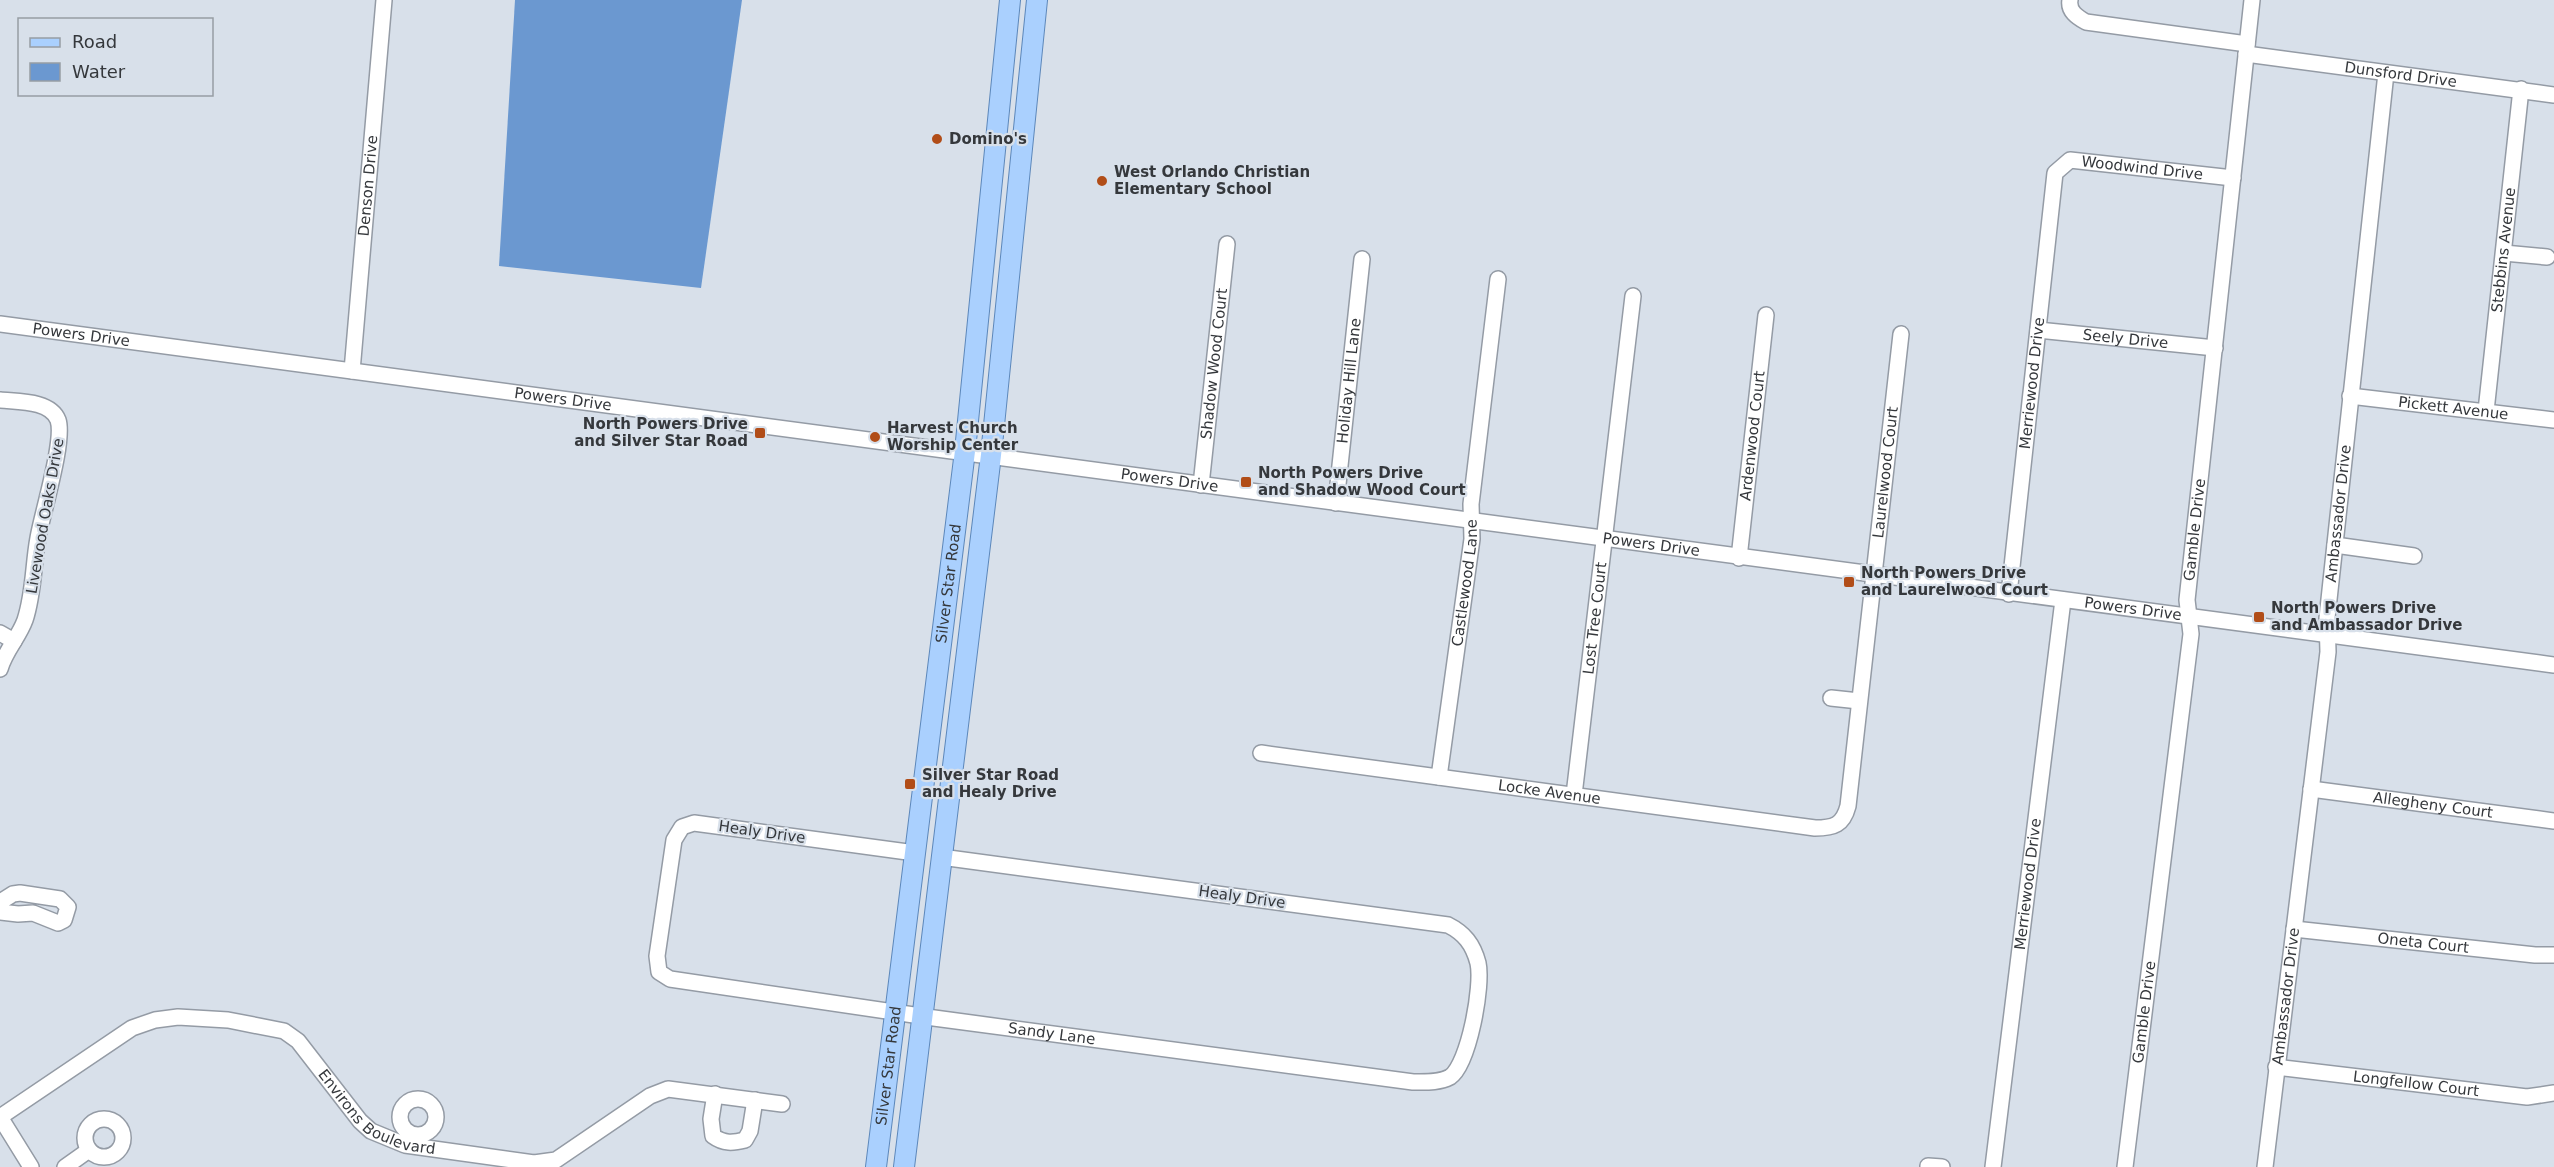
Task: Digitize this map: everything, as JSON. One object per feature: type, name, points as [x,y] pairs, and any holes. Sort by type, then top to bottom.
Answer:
[{"type":"main road","name":"Silver Star Road","points":[[876,1167],[965,451],[1010,0]]},
{"type":"main road","name":"Silver Star Road","points":[[904,1167],[991,455],[1037,0]]},
{"type":"main road","points":[[997,128],[1007,135],[1011,144],[1002,228],[1010,268]]},
{"type":"street","name":"Denson Drive","points":[[352,371],[384,0]]},
{"type":"street","name":"Dunsford Drive","points":[[2070,0],[2069,5],[2076,16],[2086,22],[2386,73],[2554,95]]},
{"type":"street","name":"Gamble Drive","points":[[2125,1167],[2189,646],[2187,600],[2252,0]]},
{"type":"street","name":"Ambassador Drive","points":[[2265,1167],[2328,652],[2327,618],[2386,73]]},
{"type":"street","name":"Stebbins Avenue","points":[[2486,411],[2521,90]]},
{"type":"street","name":"Woodwind Drive","points":[[2055,173],[2070,160],[2233,178]]},
{"type":"street","name":"Merriewood Drive","points":[[2009,594],[2055,173]]},
{"type":"street","name":"Shadow Wood Court","points":[[1201,485],[1227,244]]},
{"type":"street","points":[[2504,253],[2547,257]]},
{"type":"street","name":"Holiday Hill Lane","points":[[1336,503],[1362,259]]},
{"type":"street","name":"Castlewood Lane","points":[[1439,777],[1472,539],[1471,504],[1498,279]]},
{"type":"street","name":"Lost Tree Court","points":[[1574,795],[1633,296]]},
{"type":"street","name":"Ardenwood Court","points":[[1739,558],[1766,315]]},
{"type":"street","name":"Powers Drive","points":[[0,324],[965,451],[1472,522],[2554,666]]},
{"type":"street","name":"Seely Drive","points":[[2038,330],[2215,348]]},
{"type":"street","name":"Laurelwood Court","points":[[1839,824],[1844,819],[1848,806],[1901,334]]},
{"type":"street","name":"Pickett Avenue","points":[[2350,396],[2554,420]]},
{"type":"street","name":"Livewood Oaks Drive","points":[[0,400],[45,407],[58,421],[59,431],[53,473],[38,539],[30,604],[24,623],[0,669]]},
{"type":"street","points":[[2335,545],[2414,556]]},
{"type":"street","name":"Merriewood Drive","points":[[1993,1167],[2063,600]]},
{"type":"street","points":[[0,633],[14,641]]},
{"type":"street","points":[[1831,698],[1859,701]]},
{"type":"street","name":"Locke Avenue","points":[[1261,753],[1815,828],[1830,828],[1839,824]]},
{"type":"street","name":"Allegheny Court","points":[[2311,789],[2554,821]]},
{"type":"street","name":"Healy Drive","points":[[667,896],[674,840],[682,827],[694,823],[915,853]]},
{"type":"street","name":"Healy Drive","points":[[941,857],[1448,925],[1460,931],[1469,941],[1478,964],[1475,1008]]},
{"type":"street","points":[[0,902],[20,893],[60,899],[69,907],[64,921],[58,923],[33,913],[18,915],[0,912]]},
{"type":"street","name":"Sandy Lane","points":[[667,896],[657,956],[659,972],[670,979],[922,1016],[1413,1082],[1434,1082],[1450,1077],[1462,1062],[1475,1008]]},
{"type":"street","name":"Oneta Court","points":[[2294,929],[2535,955],[2554,955]]},
{"type":"street","name":"Environs Boulevard","points":[[0,1117],[132,1028],[155,1020],[178,1017],[228,1020],[284,1031],[298,1041],[370,1131],[405,1145],[416,1141],[534,1163],[556,1160],[650,1096],[668,1089],[782,1104]]},
{"type":"street","name":"Longfellow Court","points":[[2276,1067],[2527,1097],[2554,1093]]},
{"type":"street","points":[[715,1094],[711,1119],[713,1136],[730,1143],[745,1140],[750,1131],[755,1100]]},
{"type":"street","points":[[0,1117],[31,1167]]},
{"type":"street","points":[[65,1167],[89,1149]]},
{"type":"water","points":[[515,0],[742,0],[701,288],[499,266]]},
{"type":"place","name":"Domino's","points":[[937,139]]},
{"type":"place","name":"West Orlando Christian Elementary School","points":[[1102,181]]},
{"type":"place","name":"North Powers Drive and Silver Star Road","points":[[760,433]]},
{"type":"place","name":"Harvest Church Worship Center","points":[[875,437]]},
{"type":"place","name":"North Powers Drive and Shadow Wood Court","points":[[1246,482]]},
{"type":"place","name":"North Powers Drive and Laurelwood Court","points":[[1849,582]]},
{"type":"place","name":"North Powers Drive and Ambassador Drive","points":[[2259,617]]},
{"type":"place","name":"Silver Star Road and Healy Drive","points":[[910,784]]}]
